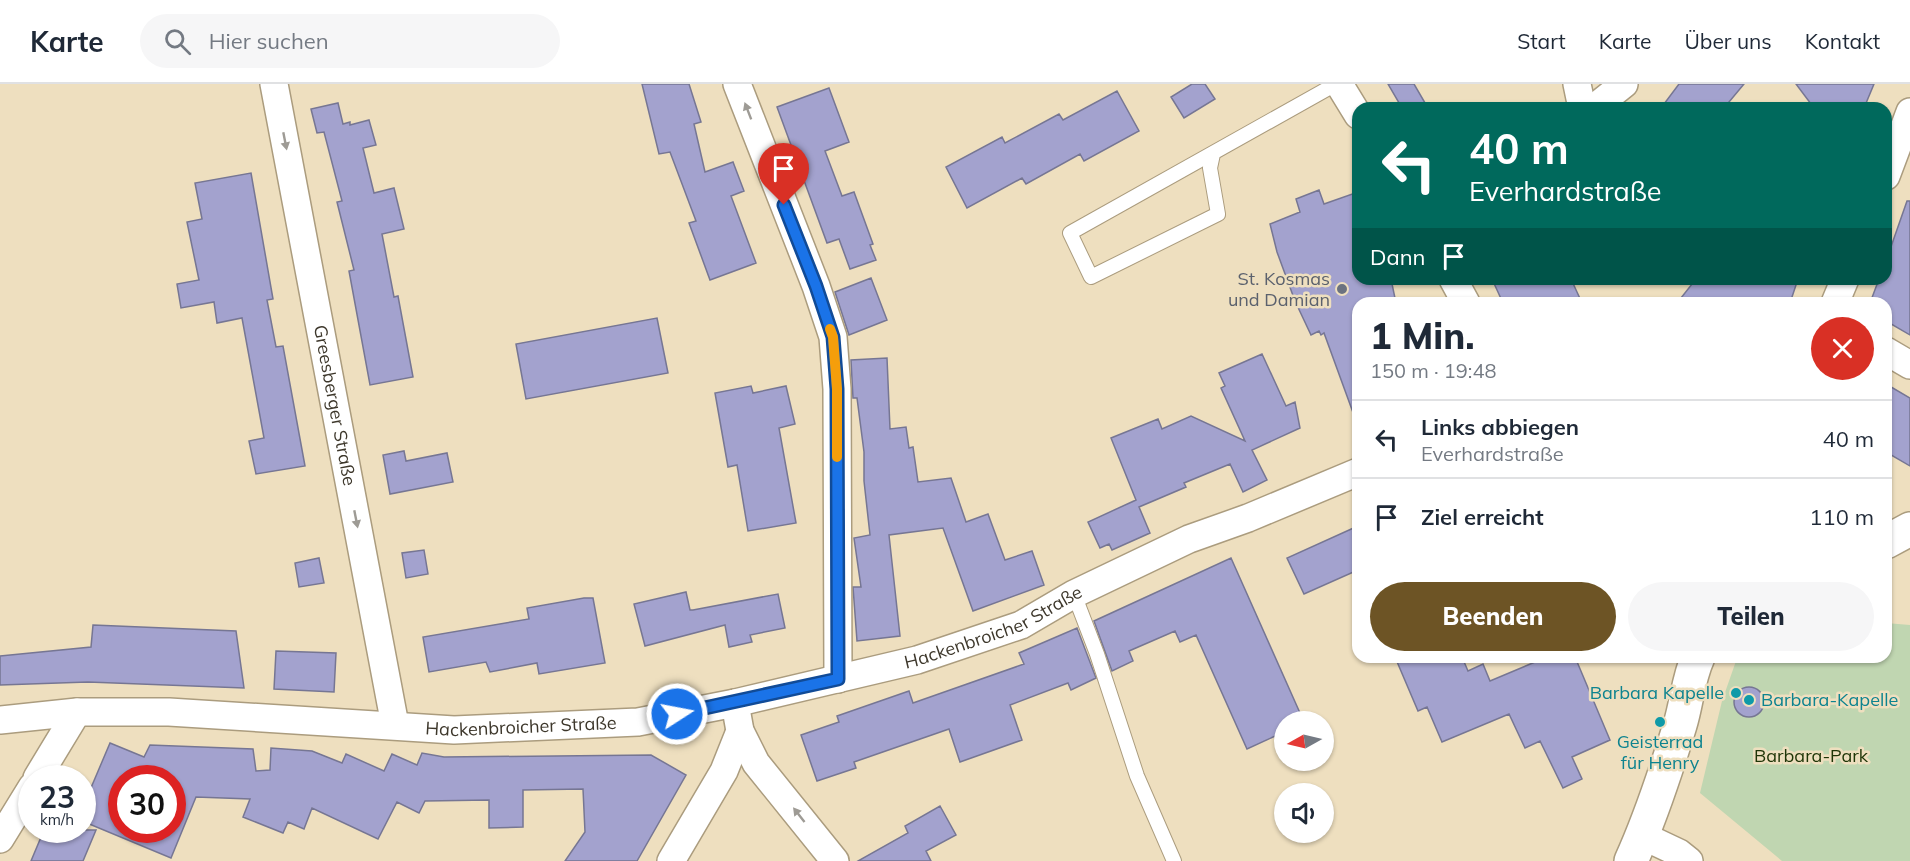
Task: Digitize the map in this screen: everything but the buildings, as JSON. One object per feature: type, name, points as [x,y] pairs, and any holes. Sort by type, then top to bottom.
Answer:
[{"type":"street","name":"Greesberger Straße","points":[[274,84],[395,725]]},
{"type":"street","points":[[737,84],[816,286],[833,337],[837,389],[838,679]]},
{"type":"street","points":[[1337,84],[1352,106]]},
{"type":"street","points":[[1578,84],[1581,102]]},
{"type":"street","points":[[1602,102],[1624,84]]},
{"type":"street","points":[[1892,160],[1910,112]]},
{"type":"street","points":[[1892,354],[1910,365]]},
{"type":"street","name":"Hackenbroicher Straße","points":[[0,720],[77,712],[170,712],[454,730],[638,722],[735,703],[917,660],[1022,625],[1074,594],[1189,539],[1248,518],[1352,475]]},
{"type":"street","points":[[1892,539],[1910,529]]},
{"type":"street","points":[[1689,861],[1679,853],[1637,848],[1681,722],[1696,663]]},
{"type":"street","points":[[735,703],[740,731],[756,763],[835,861]]},
{"type":"street","points":[[45,765],[77,712]]},
{"type":"street","points":[[671,861],[724,771],[740,731]]},
{"type":"street","points":[[0,839],[18,810]]},
{"type":"lane","points":[[1213,154],[1210,168],[1218,214],[1092,277],[1070,233],[1337,84]]},
{"type":"lane","points":[[1074,594],[1097,654],[1137,776],[1174,861]]},
{"type":"green space","name":"Barbara-Park","points":[[1892,624],[1910,625],[1910,861],[1782,861],[1700,793],[1722,701],[1735,663],[1892,663]]},
{"type":"slow traffic","points":[[830,329],[833,337],[837,389],[837,457]]},
{"type":"place","name":"St. Kosmas und Damian","points":[[1342,289]]},
{"type":"place","name":"Barbara Kapelle","points":[[1736,693]]},
{"type":"place","name":"Barbara-Kapelle","points":[[1749,700]]},
{"type":"place","name":"Geisterrad für Henry","points":[[1660,722]]},
{"type":"route","points":[[677,714],[838,679],[837,389],[833,337],[816,286],[784,205]]}]
